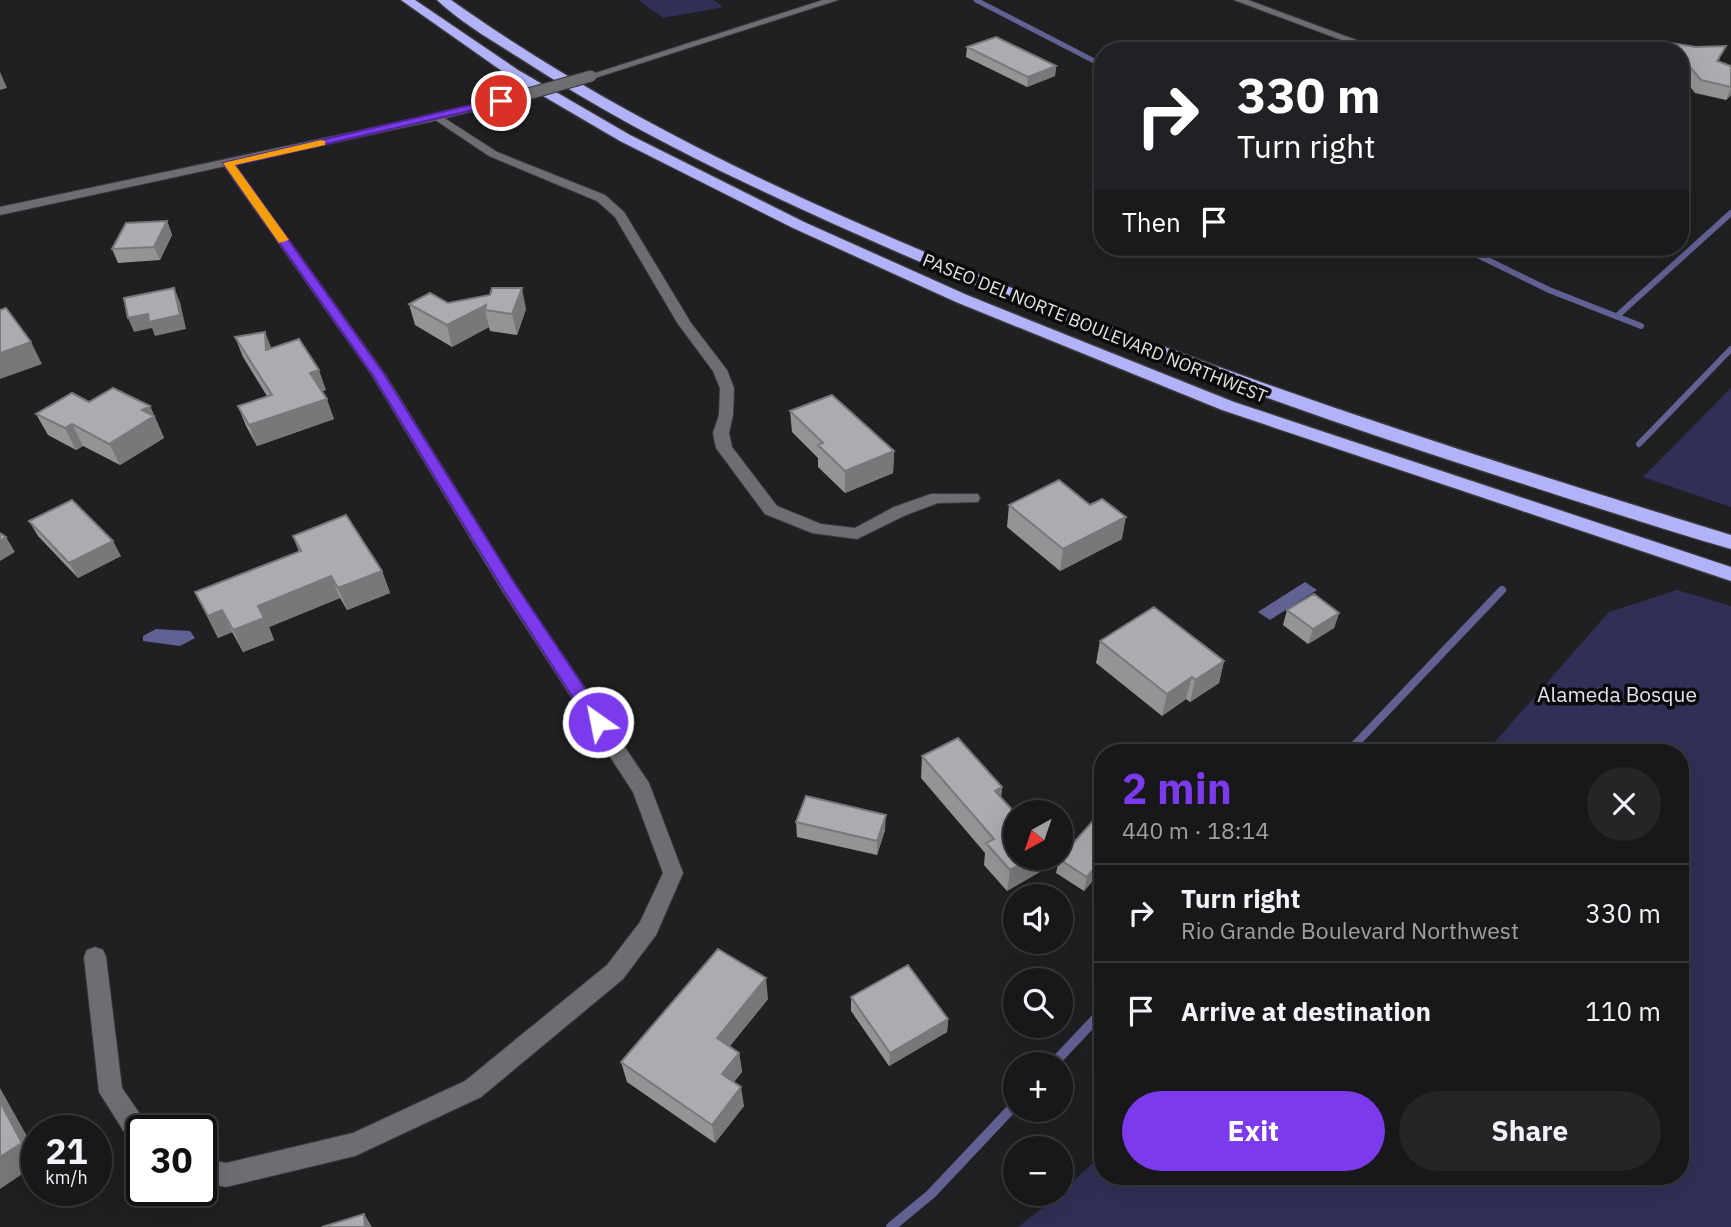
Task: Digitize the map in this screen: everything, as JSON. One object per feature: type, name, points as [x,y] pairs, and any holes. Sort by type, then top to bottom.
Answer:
[{"type":"highway","name":"PASEO DEL NORTE BOULEVARD NORTHWEST","points":[[407,0],[478,50],[577,112],[740,200],[994,314],[1279,424],[1731,574]]},
{"type":"highway","name":"PASEO DEL NORTE BOULEVARD NORTHWEST","points":[[443,0],[515,50],[605,104],[787,198],[1058,314],[1350,421],[1731,542]]},
{"type":"street","points":[[0,211],[438,117],[522,96],[833,0]]},
{"type":"street","points":[[1238,0],[1356,42]]},
{"type":"street","points":[[438,117],[493,154],[601,198],[620,215],[685,324],[720,370],[727,388],[726,415],[721,433],[724,448],[772,510],[818,529],[857,534],[900,511],[937,498],[972,498]]},
{"type":"street","points":[[217,1173],[226,1175],[355,1144],[473,1089],[615,972],[648,929],[673,873],[642,789],[509,587],[378,374],[228,163]]},
{"type":"street","points":[[95,957],[111,1092],[126,1115]]},
{"type":"green space","points":[[638,0],[713,0],[724,7],[663,18]]},
{"type":"green space","points":[[1731,388],[1731,507],[1643,477]]},
{"type":"green space","name":"Alameda Bosque","points":[[1677,590],[1731,606],[1731,1227],[1018,1227],[1045,1206],[1073,1206],[1073,1182],[1094,1162],[1094,1185],[1689,1185],[1689,744],[1493,744],[1609,612]]},
{"type":"shaded area","points":[[1305,582],[1317,590],[1270,620],[1258,612]]},
{"type":"shaded area","points":[[156,629],[190,631],[195,638],[180,646],[143,641],[143,636]]},
{"type":"building","points":[[996,37],[1056,66],[1028,77],[967,47]]},
{"type":"building","points":[[1689,46],[1726,46],[1717,61],[1731,66],[1731,87],[1701,80],[1689,66]]},
{"type":"building","points":[[167,221],[154,247],[112,249],[126,223]]},
{"type":"building","points":[[174,288],[180,315],[149,322],[148,314],[128,318],[124,298]]},
{"type":"building","points":[[492,288],[522,288],[512,314],[485,310],[486,305],[447,325],[409,304],[430,293],[448,303],[490,295]]},
{"type":"building","points":[[6,308],[31,342],[0,353],[0,310]]},
{"type":"building","points":[[265,332],[266,350],[299,339],[319,370],[310,373],[327,399],[249,425],[238,406],[272,395],[235,337]]},
{"type":"building","points":[[113,388],[150,406],[142,410],[154,416],[109,444],[72,424],[65,428],[36,414],[72,393],[89,402]]},
{"type":"building","points":[[832,395],[894,451],[845,471],[818,445],[823,443],[790,411]]},
{"type":"building","points":[[1059,480],[1090,505],[1102,499],[1126,517],[1063,549],[1009,505]]},
{"type":"building","points":[[72,500],[113,541],[69,563],[29,521]]},
{"type":"building","points":[[346,515],[382,571],[338,588],[331,576],[258,606],[264,618],[233,630],[222,610],[208,616],[195,592],[301,551],[293,536]]},
{"type":"building","points":[[1314,594],[1339,613],[1313,629],[1287,610]]},
{"type":"building","points":[[1154,607],[1224,661],[1195,680],[1192,677],[1167,694],[1100,641]]},
{"type":"building","points":[[958,738],[1002,787],[995,791],[1003,800],[1003,862],[986,843],[994,839],[922,756]]},
{"type":"building","points":[[806,796],[886,815],[877,841],[796,822]]},
{"type":"building","points":[[1092,822],[1094,869],[1087,877],[1073,868],[1073,843]]},
{"type":"building","points":[[718,949],[766,978],[717,1038],[739,1053],[722,1074],[741,1087],[712,1125],[621,1062]]},
{"type":"building","points":[[908,965],[948,1019],[890,1053],[851,997]]},
{"type":"building","points":[[0,1102],[21,1144],[0,1157]]},
{"type":"building","points":[[364,1214],[365,1227],[322,1227]]},
{"type":"waterway","points":[[976,0],[1094,61]]},
{"type":"waterway","points":[[1689,251],[1731,213]]},
{"type":"waterway","points":[[1479,256],[1549,290],[1641,326]]},
{"type":"waterway","points":[[1617,316],[1683,256]]},
{"type":"waterway","points":[[1639,444],[1731,349]]},
{"type":"waterway","points":[[1356,744],[1502,590]]},
{"type":"waterway","points":[[1064,1052],[1094,1020]]},
{"type":"waterway","points":[[891,1227],[931,1194],[1003,1118]]},
{"type":"slow traffic","points":[[283,240],[228,163],[321,143]]},
{"type":"route","points":[[501,101],[228,163],[378,374],[509,587],[598,722]]}]
